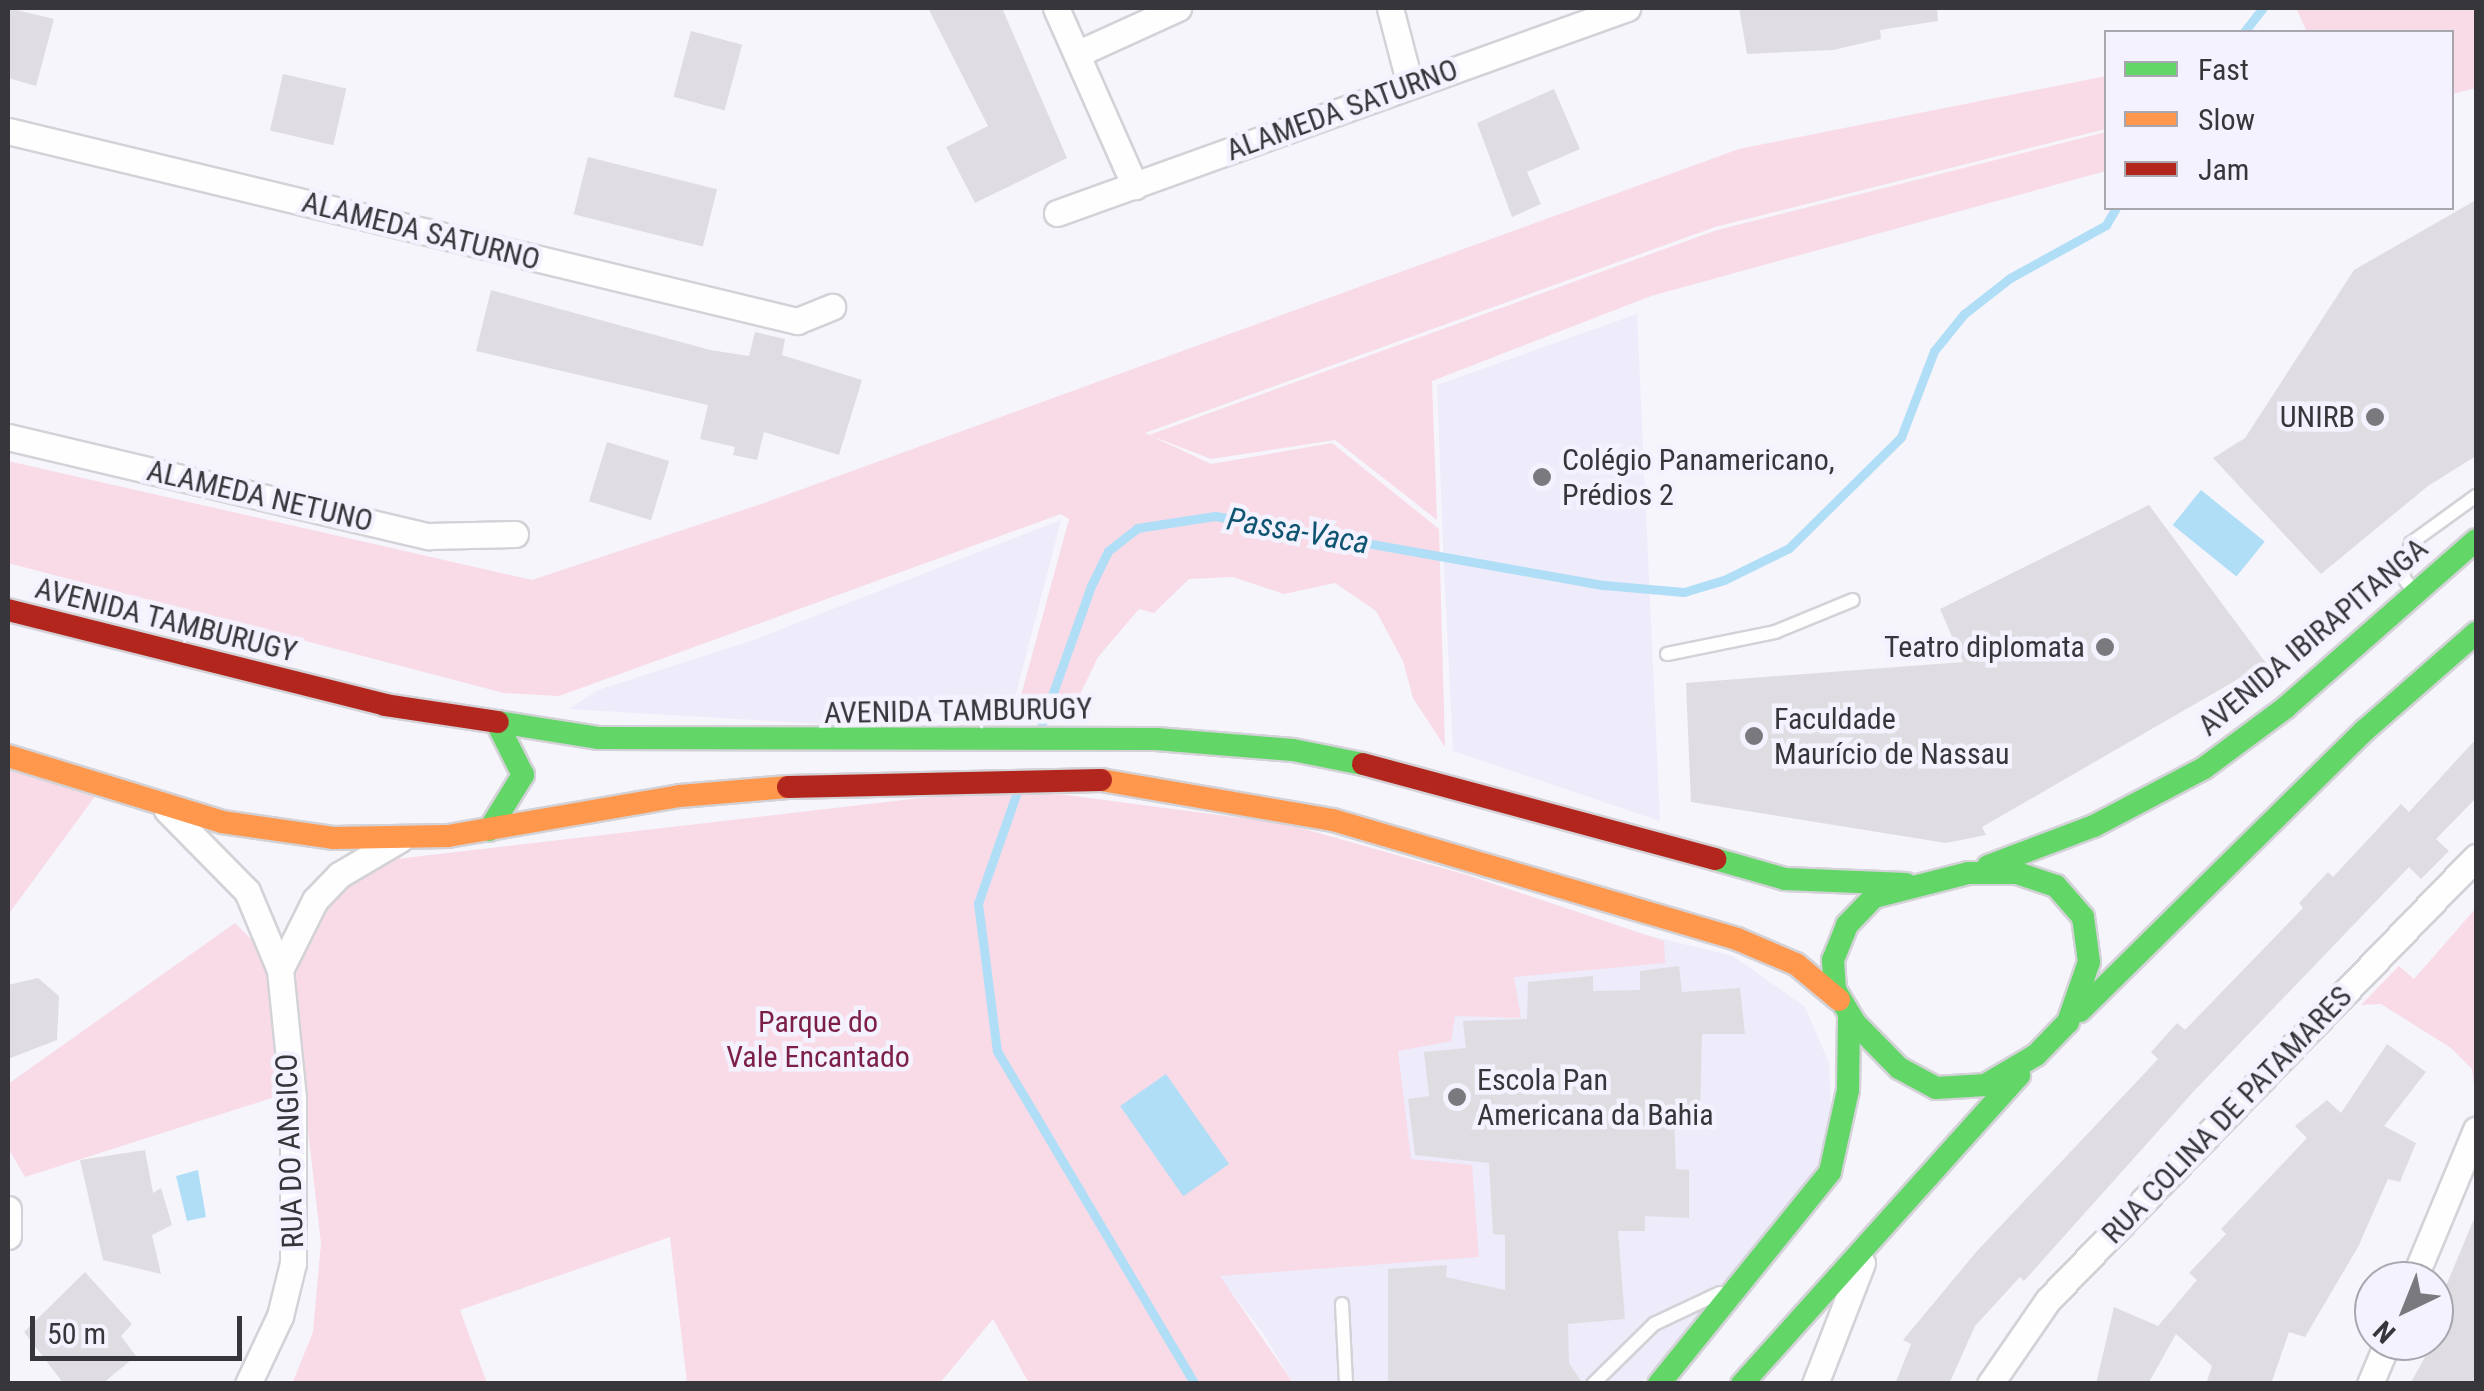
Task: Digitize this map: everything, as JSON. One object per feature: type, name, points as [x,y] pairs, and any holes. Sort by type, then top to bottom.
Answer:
[{"type":"main road","name":"AVENIDA IBIRAPITANGA","points":[[1968,872],[2094,826],[2204,768],[2285,708],[2476,540]]},
{"type":"main road","name":"AVENIDA TAMBURUGY","points":[[8,610],[347,696],[498,725],[678,743],[1213,743],[1352,760],[1785,879],[1906,884]]},
{"type":"main road","points":[[1742,1384],[2068,1022],[2364,731],[2476,634]]},
{"type":"main road","points":[[490,830],[523,775],[498,725]]},
{"type":"main road","points":[[8,756],[159,804],[278,833],[400,839],[490,830],[680,796],[944,778],[1073,778],[1274,806],[1398,838],[1759,946],[1812,974],[1898,1068],[1936,1088],[1985,1085],[2036,1055]]},
{"type":"main road","points":[[1659,1384],[1830,1172],[1848,1090],[1844,1008],[1833,960],[1846,925],[1874,897],[1906,884],[1968,872],[2040,878],[2078,908],[2090,962],[2068,1022]]},
{"type":"street","points":[[1056,8],[1135,186]]},
{"type":"street","points":[[1079,54],[1178,8]]},
{"type":"street","points":[[1390,8],[1410,85]]},
{"type":"street","name":"ALAMEDA SATURNO","points":[[1057,213],[1626,8]]},
{"type":"street","name":"ALAMEDA SATURNO","points":[[8,132],[797,321],[832,307]]},
{"type":"street","name":"ALAMEDA NETUNO","points":[[8,437],[428,536],[515,534]]},
{"type":"street","name":"RUA DO ANGICO","points":[[159,804],[228,866],[259,914],[280,970],[293,1097],[293,1264],[280,1316],[248,1384]]},
{"type":"street","points":[[280,970],[315,900],[339,875],[400,839]]},
{"type":"street","name":"RUA COLINA DE PATAMARES","points":[[1990,1384],[2048,1300],[2476,856]]},
{"type":"street","points":[[2421,1261],[2476,1130]]},
{"type":"street","points":[[8,1209],[8,1236]]},
{"type":"street","points":[[1815,1384],[1872,1241]]},
{"type":"lane","points":[[2414,591],[2402,577],[2411,543],[2476,496]]},
{"type":"lane","points":[[1667,654],[1775,632],[1853,600]]},
{"type":"lane","points":[[1593,1384],[1654,1324],[1745,1282]]},
{"type":"lane","points":[[1342,1304],[1346,1384]]},
{"type":"shaded area","name":"Colégio Panamericano, Prédios 2","points":[[1637,314],[1660,821],[1453,751],[1444,569],[1437,385]]},
{"type":"shaded area","points":[[1061,520],[1010,717],[930,714],[856,726],[569,709],[598,690],[754,640]]},
{"type":"shaded area","name":"Escola Pan Americana da Bahia","points":[[1059,794],[1733,956],[1805,1007],[1829,1063],[1833,1158],[1641,1383],[1293,1383],[1263,1333],[1107,1132]]},
{"type":"green space","points":[[2296,8],[2476,8],[2476,88],[2454,94],[2454,30],[2306,30]]},
{"type":"green space","points":[[2104,76],[2104,130],[1715,227],[1145,433],[1211,464],[1332,443],[1439,529],[1445,747],[1413,698],[1403,661],[1376,611],[1335,583],[1284,594],[1233,577],[1189,579],[1154,613],[1139,609],[1098,657],[1074,707],[1016,714],[1069,519],[1061,514],[559,696],[504,693],[8,563],[8,461],[532,580],[764,503],[1739,149]]},
{"type":"green space","points":[[2104,133],[2104,172],[1651,296],[1432,381],[1437,520],[1335,440],[1211,459],[1149,435],[1717,230]]},
{"type":"green space","points":[[8,749],[110,776],[8,915]]},
{"type":"green space","name":"Parque do Vale Encantado","points":[[963,793],[1059,794],[1287,824],[1467,875],[1664,941],[1665,963],[1514,977],[1521,1018],[1455,1016],[1451,1041],[1398,1051],[1411,1159],[1472,1165],[1479,1257],[1220,1276],[1293,1383],[1029,1383],[993,1319],[940,1383],[687,1383],[670,1237],[460,1310],[487,1383],[292,1384],[313,1332],[321,1243],[292,992],[306,935],[355,875],[396,859]]},
{"type":"green space","points":[[2476,908],[2474,1086],[2472,1069],[2451,1048],[2381,1004],[2361,1005],[2399,966],[2414,979]]},
{"type":"green space","points":[[235,923],[258,946],[272,989],[281,1095],[25,1177],[8,1148],[8,1084]]},
{"type":"water","points":[[2201,490],[2265,542],[2236,577],[2173,525]]},
{"type":"water","points":[[1166,1074],[1229,1164],[1183,1196],[1120,1106]]},
{"type":"water","points":[[198,1170],[206,1217],[187,1221],[176,1176]]},
{"type":"building","points":[[8,8],[54,19],[36,86],[8,78]]},
{"type":"building","points":[[928,8],[1002,8],[1067,158],[975,203],[946,147],[988,126]]},
{"type":"building","points":[[1739,8],[1937,8],[1938,21],[1880,30],[1881,39],[1833,50],[1747,54]]},
{"type":"building","points":[[691,31],[742,45],[725,110],[673,97]]},
{"type":"building","points":[[283,74],[346,89],[333,145],[270,131]]},
{"type":"building","points":[[1554,89],[1580,149],[1527,172],[1541,204],[1512,217],[1477,123]]},
{"type":"building","points":[[588,157],[717,189],[703,246],[574,214]]},
{"type":"building","name":"UNIRB","points":[[2476,200],[2476,456],[2428,486],[2321,574],[2213,458],[2245,438],[2354,270]]},
{"type":"building","points":[[491,290],[710,350],[749,356],[755,332],[785,339],[782,355],[862,380],[839,455],[764,432],[757,460],[733,455],[735,447],[700,439],[708,405],[476,351]]},
{"type":"building","points":[[607,442],[669,461],[651,520],[589,501]]},
{"type":"building","points":[[2149,505],[2266,663],[1982,827],[1986,835],[1946,843],[1691,802],[1686,683],[1963,662],[1940,609]]},
{"type":"building","points":[[2476,739],[2476,798],[2436,839],[2449,851],[2421,879],[2409,867],[2194,1091],[2024,1281],[2020,1277],[1975,1326],[1949,1384],[1895,1384],[1911,1344],[1903,1340],[1977,1251],[2158,1059],[2151,1052],[2177,1023],[2185,1030],[2303,908],[2299,903],[2328,872],[2333,877],[2401,804],[2409,812]]},
{"type":"building","points":[[1679,966],[1682,992],[1740,988],[1745,1034],[1702,1034],[1700,1114],[1674,1116],[1676,1169],[1689,1170],[1689,1218],[1645,1216],[1645,1231],[1618,1231],[1625,1319],[1568,1324],[1569,1363],[1583,1384],[1388,1384],[1388,1269],[1447,1265],[1446,1277],[1505,1290],[1505,1235],[1493,1234],[1489,1163],[1415,1155],[1408,1099],[1429,1096],[1424,1052],[1466,1048],[1463,1021],[1527,1019],[1528,982],[1593,976],[1593,991],[1640,990],[1640,971]]},
{"type":"building","points":[[38,978],[59,996],[57,1040],[8,1059],[8,985]]},
{"type":"building","points":[[2387,1044],[2426,1072],[2384,1126],[2416,1143],[2400,1182],[2388,1179],[2358,1247],[2305,1337],[2289,1332],[2271,1384],[2206,1384],[2212,1366],[2176,1334],[2148,1384],[2096,1384],[2114,1307],[2158,1326],[2197,1280],[2189,1273],[2226,1234],[2221,1229],[2307,1138],[2295,1126],[2327,1100],[2341,1113]]},
{"type":"building","points":[[145,1150],[153,1193],[161,1188],[172,1225],[152,1235],[161,1274],[103,1260],[80,1160]]},
{"type":"building","points":[[2476,1214],[2476,1384],[2410,1384],[2423,1361],[2454,1361],[2454,1267]]},
{"type":"building","points":[[85,1272],[132,1324],[121,1336],[136,1356],[102,1384],[64,1384],[24,1332]]},
{"type":"waterway","name":"Passa-Vaca","points":[[2246,30],[2263,8]]},
{"type":"waterway","name":"Passa-Vaca","points":[[1039,732],[1091,586],[1108,551],[1137,528],[1215,516],[1604,585],[1684,592],[1724,580],[1789,548],[1901,437],[1934,351],[1964,314],[2010,278],[2106,225],[2115,210]]},
{"type":"waterway","name":"Passa-Vaca","points":[[1018,789],[978,903],[997,1051],[1195,1384]]},
{"type":"traffic: fast","points":[[1988,866],[2094,826],[2204,768],[2285,708],[2476,540]]},
{"type":"traffic: fast","points":[[2080,1011],[2364,731],[2476,633]]},
{"type":"traffic: fast","points":[[498,722],[598,738],[1156,739],[1293,750],[1363,764]]},
{"type":"traffic: fast","points":[[489,830],[523,775],[498,725]]},
{"type":"traffic: fast","points":[[1715,859],[1785,879],[1906,884]]},
{"type":"traffic: fast","points":[[1968,873],[2017,873],[2056,886],[2083,917],[2089,962],[2068,1022],[2036,1055],[1985,1085],[1936,1088],[1899,1068],[1855,1023],[1835,990],[1833,960],[1847,925],[1874,897],[1968,873]]},
{"type":"traffic: fast","points":[[1659,1384],[1830,1172],[1848,1090],[1849,1015]]},
{"type":"traffic: fast","points":[[1742,1384],[2019,1075]]},
{"type":"traffic: slow","points":[[8,756],[222,822],[333,838],[448,836],[680,796],[788,787]]},
{"type":"traffic: slow","points":[[1101,780],[1333,820],[1737,939],[1796,964],[1839,1000]]},
{"type":"traffic: jam","points":[[8,610],[385,705],[498,722]]},
{"type":"traffic: jam","points":[[1363,764],[1715,859]]},
{"type":"traffic: jam","points":[[788,787],[1101,780]]},
{"type":"place","name":"UNIRB","points":[[2375,417]]},
{"type":"place","name":"Colégio Panamericano, Prédios 2","points":[[1542,477]]},
{"type":"place","name":"Teatro diplomata","points":[[2105,647]]},
{"type":"place","name":"Faculdade Maurício de Nassau","points":[[1754,736]]},
{"type":"place","name":"Escola Pan Americana da Bahia","points":[[1457,1097]]}]
